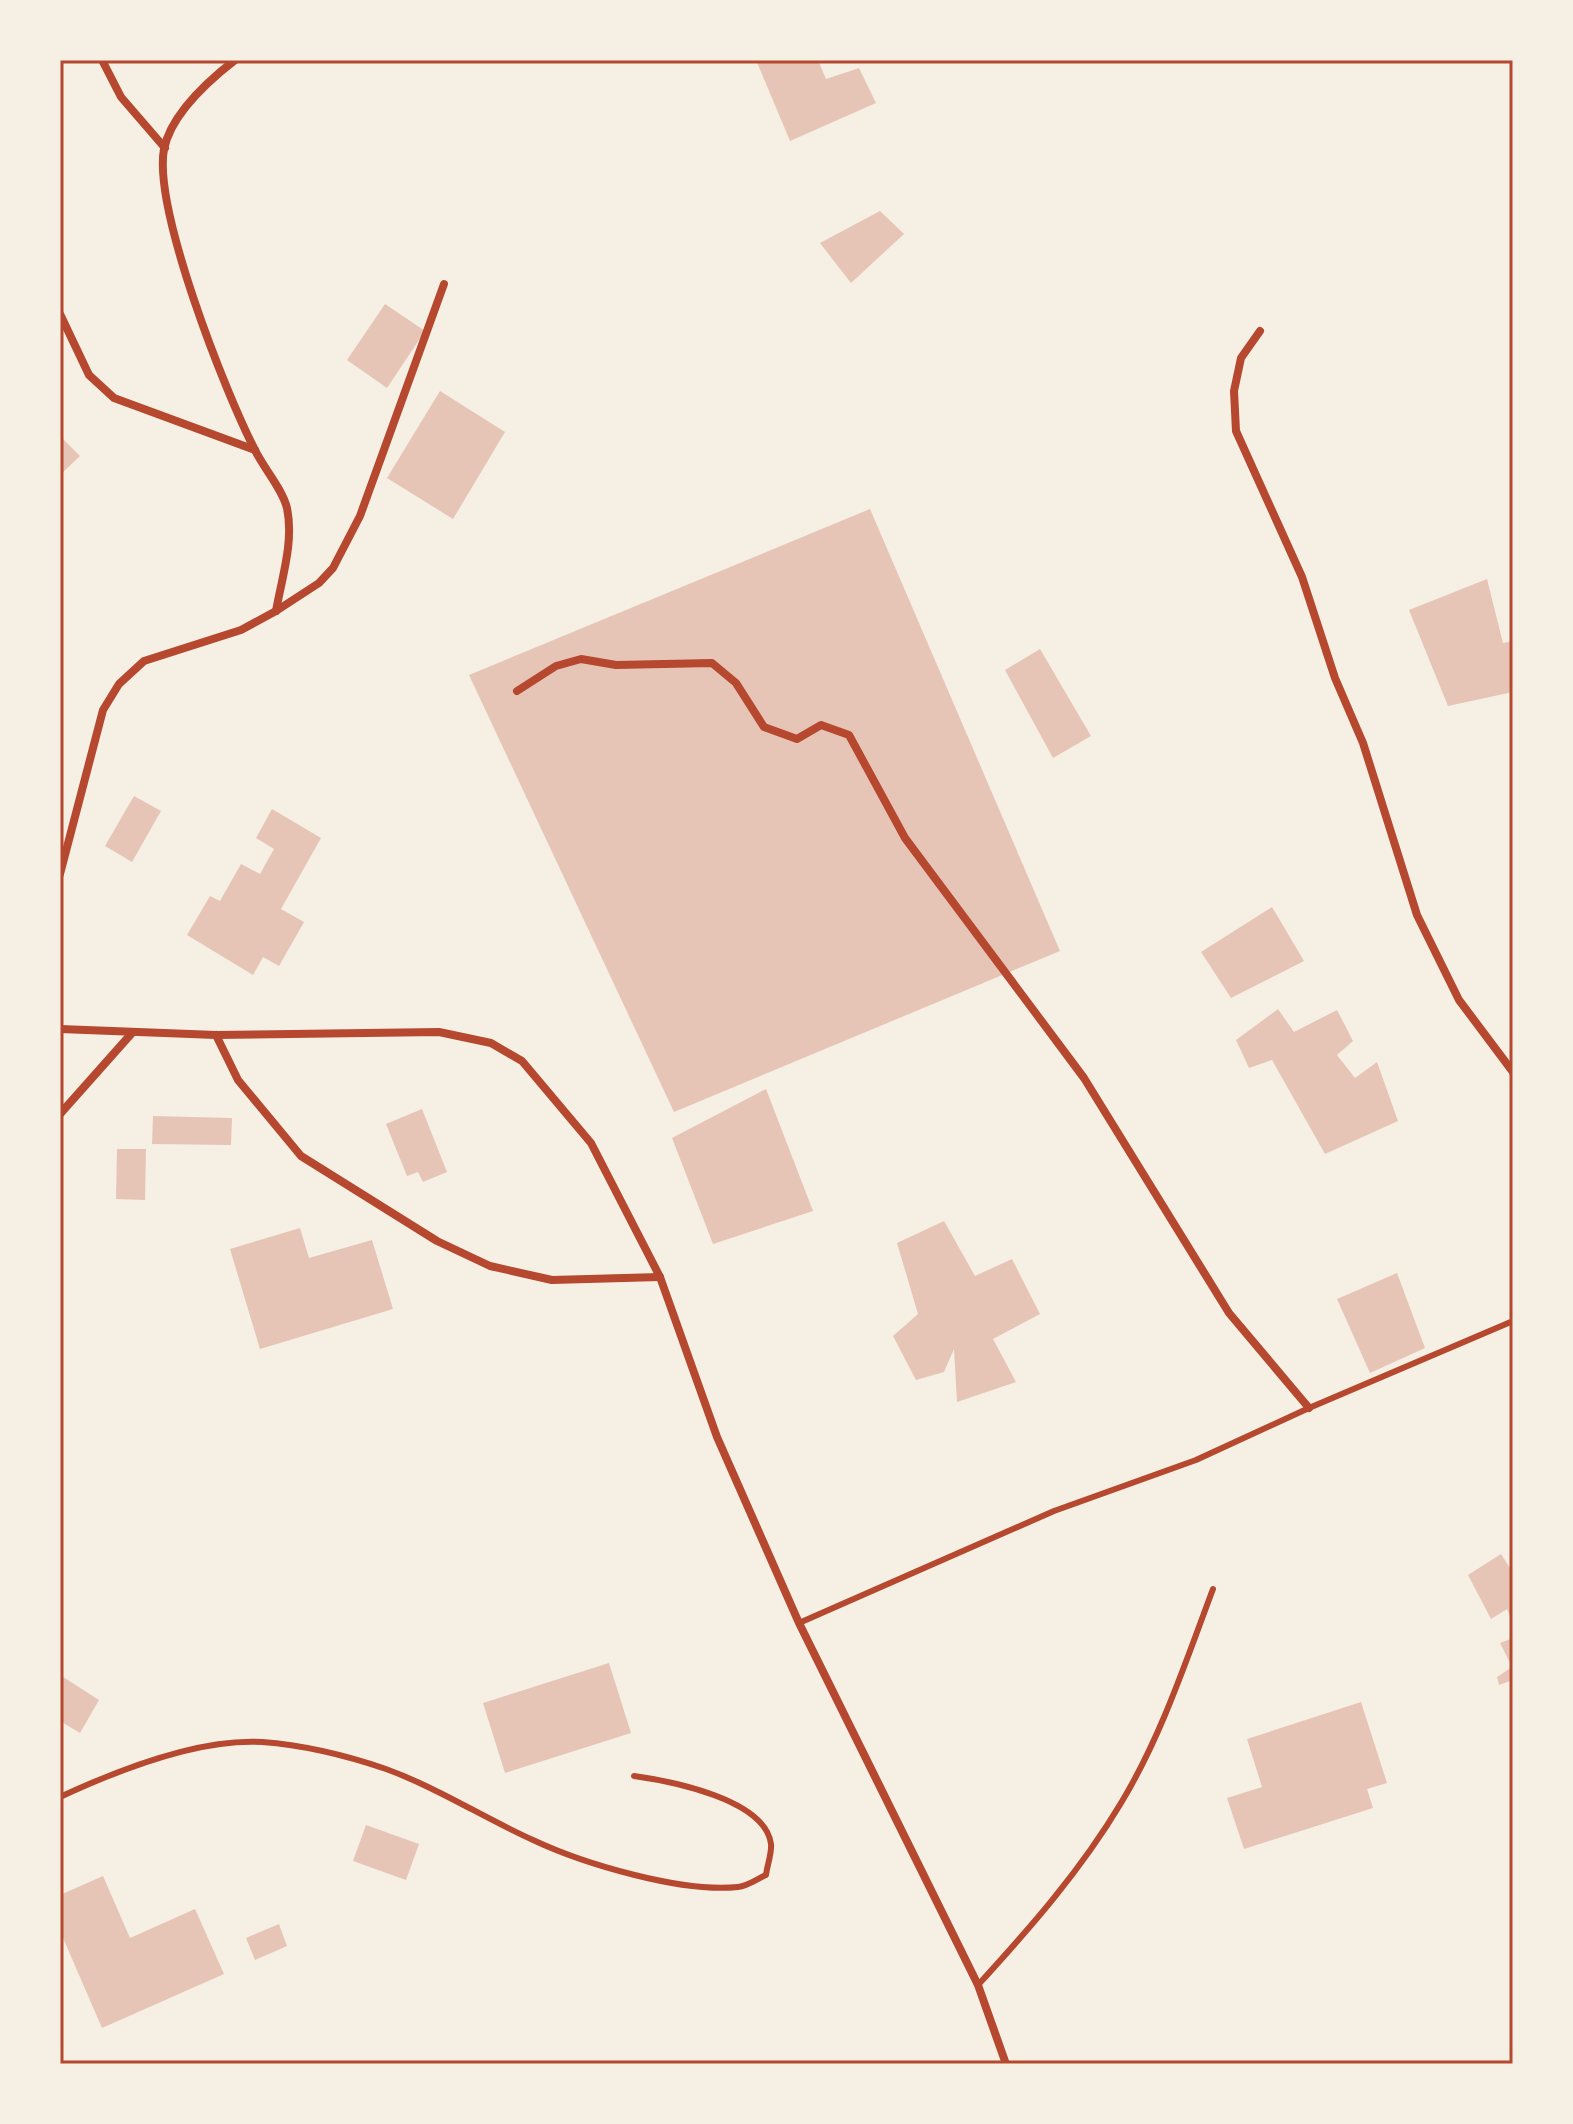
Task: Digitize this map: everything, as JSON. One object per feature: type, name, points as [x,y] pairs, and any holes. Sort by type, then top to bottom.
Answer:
[{"type":"street","points":[[102,60],[121,97],[165,148]]},
{"type":"street","points":[[235,60],[217,74],[185,111],[165,148],[162,174],[169,216],[200,312],[255,450],[286,503],[289,522],[276,611]]},
{"type":"street","points":[[60,874],[103,710],[119,684],[144,661],[241,630],[319,583],[333,568],[355,527],[444,284]]},
{"type":"street","points":[[60,314],[89,375],[114,398],[255,450]]},
{"type":"street","points":[[1260,331],[1241,358],[1234,391],[1236,431],[1302,577],[1335,678],[1363,743],[1417,915],[1459,1000],[1513,1072]]},
{"type":"street","points":[[517,691],[556,666],[581,659],[616,665],[712,663],[736,683],[764,727],[797,739],[821,725],[849,735],[905,838],[1084,1078],[1229,1313],[1309,1408]]},
{"type":"street","points":[[60,1029],[216,1035],[439,1032],[491,1043],[522,1061],[591,1143],[660,1277],[717,1437],[799,1623],[978,1985],[1006,2064]]},
{"type":"street","points":[[60,1114],[132,1033]]},
{"type":"street","points":[[216,1035],[238,1080],[301,1156],[437,1241],[490,1266],[552,1280],[660,1277]]},
{"type":"lane","points":[[799,1623],[1054,1511],[1196,1460],[1513,1321]]},
{"type":"lane","points":[[978,1985],[1055,1901],[1123,1799],[1174,1693],[1213,1589]]},
{"type":"lane","points":[[60,1797],[93,1782],[214,1743],[262,1742],[303,1748],[385,1769],[452,1797],[534,1841],[629,1874],[718,1887],[741,1887],[766,1875],[771,1844],[761,1823],[734,1804],[679,1783],[634,1776]]},
{"type":"building","points":[[756,60],[818,60],[826,79],[859,68],[876,103],[790,141]]},
{"type":"building","points":[[880,211],[904,234],[851,283],[820,243]]},
{"type":"building","points":[[385,304],[425,331],[387,388],[347,360]]},
{"type":"building","points":[[440,391],[505,432],[453,519],[387,478]]},
{"type":"building","points":[[60,436],[80,456],[60,475]]},
{"type":"building","points":[[870,509],[1060,951],[674,1112],[469,675]]},
{"type":"building","points":[[1487,579],[1503,643],[1513,641],[1513,692],[1448,706],[1409,610]]},
{"type":"building","points":[[1040,649],[1091,736],[1053,758],[1005,670]]},
{"type":"building","points":[[134,796],[161,811],[132,862],[105,846]]},
{"type":"building","points":[[272,809],[321,838],[281,909],[304,922],[279,966],[263,957],[253,975],[187,935],[210,896],[220,901],[241,864],[260,874],[274,849],[256,838]]},
{"type":"building","points":[[1272,907],[1304,961],[1231,998],[1201,952]]},
{"type":"building","points":[[1278,1009],[1294,1032],[1337,1010],[1353,1041],[1337,1055],[1355,1078],[1377,1062],[1398,1121],[1325,1154],[1272,1060],[1249,1068],[1236,1040]]},
{"type":"building","points":[[766,1089],[813,1211],[713,1244],[672,1138]]},
{"type":"building","points":[[422,1109],[447,1172],[423,1182],[418,1172],[407,1176],[386,1124]]},
{"type":"building","points":[[153,1116],[232,1118],[231,1145],[152,1144]]},
{"type":"building","points":[[117,1149],[146,1149],[145,1200],[116,1199]]},
{"type":"building","points":[[944,1221],[975,1276],[1012,1259],[1040,1314],[993,1339],[1016,1382],[957,1402],[954,1349],[944,1372],[916,1380],[893,1336],[918,1314],[897,1243]]},
{"type":"building","points":[[300,1228],[309,1258],[372,1240],[393,1309],[260,1349],[230,1249]]},
{"type":"building","points":[[1397,1273],[1425,1348],[1370,1373],[1337,1299]]},
{"type":"building","points":[[1501,1554],[1513,1573],[1513,1623],[1507,1609],[1491,1619],[1468,1575]]},
{"type":"building","points":[[1513,1638],[1513,1688],[1510,1681],[1499,1685],[1497,1677],[1512,1667],[1500,1643]]},
{"type":"building","points":[[609,1663],[631,1733],[505,1773],[483,1703]]},
{"type":"building","points":[[60,1675],[99,1700],[80,1733],[60,1721]]},
{"type":"building","points":[[1361,1702],[1387,1783],[1367,1789],[1373,1808],[1244,1849],[1227,1798],[1262,1787],[1247,1739]]},
{"type":"building","points":[[366,1825],[419,1844],[406,1880],[353,1861]]},
{"type":"building","points":[[103,1876],[130,1938],[195,1909],[224,1974],[102,2028],[60,1931],[60,1895]]},
{"type":"building","points":[[279,1924],[287,1946],[255,1960],[246,1938]]}]
